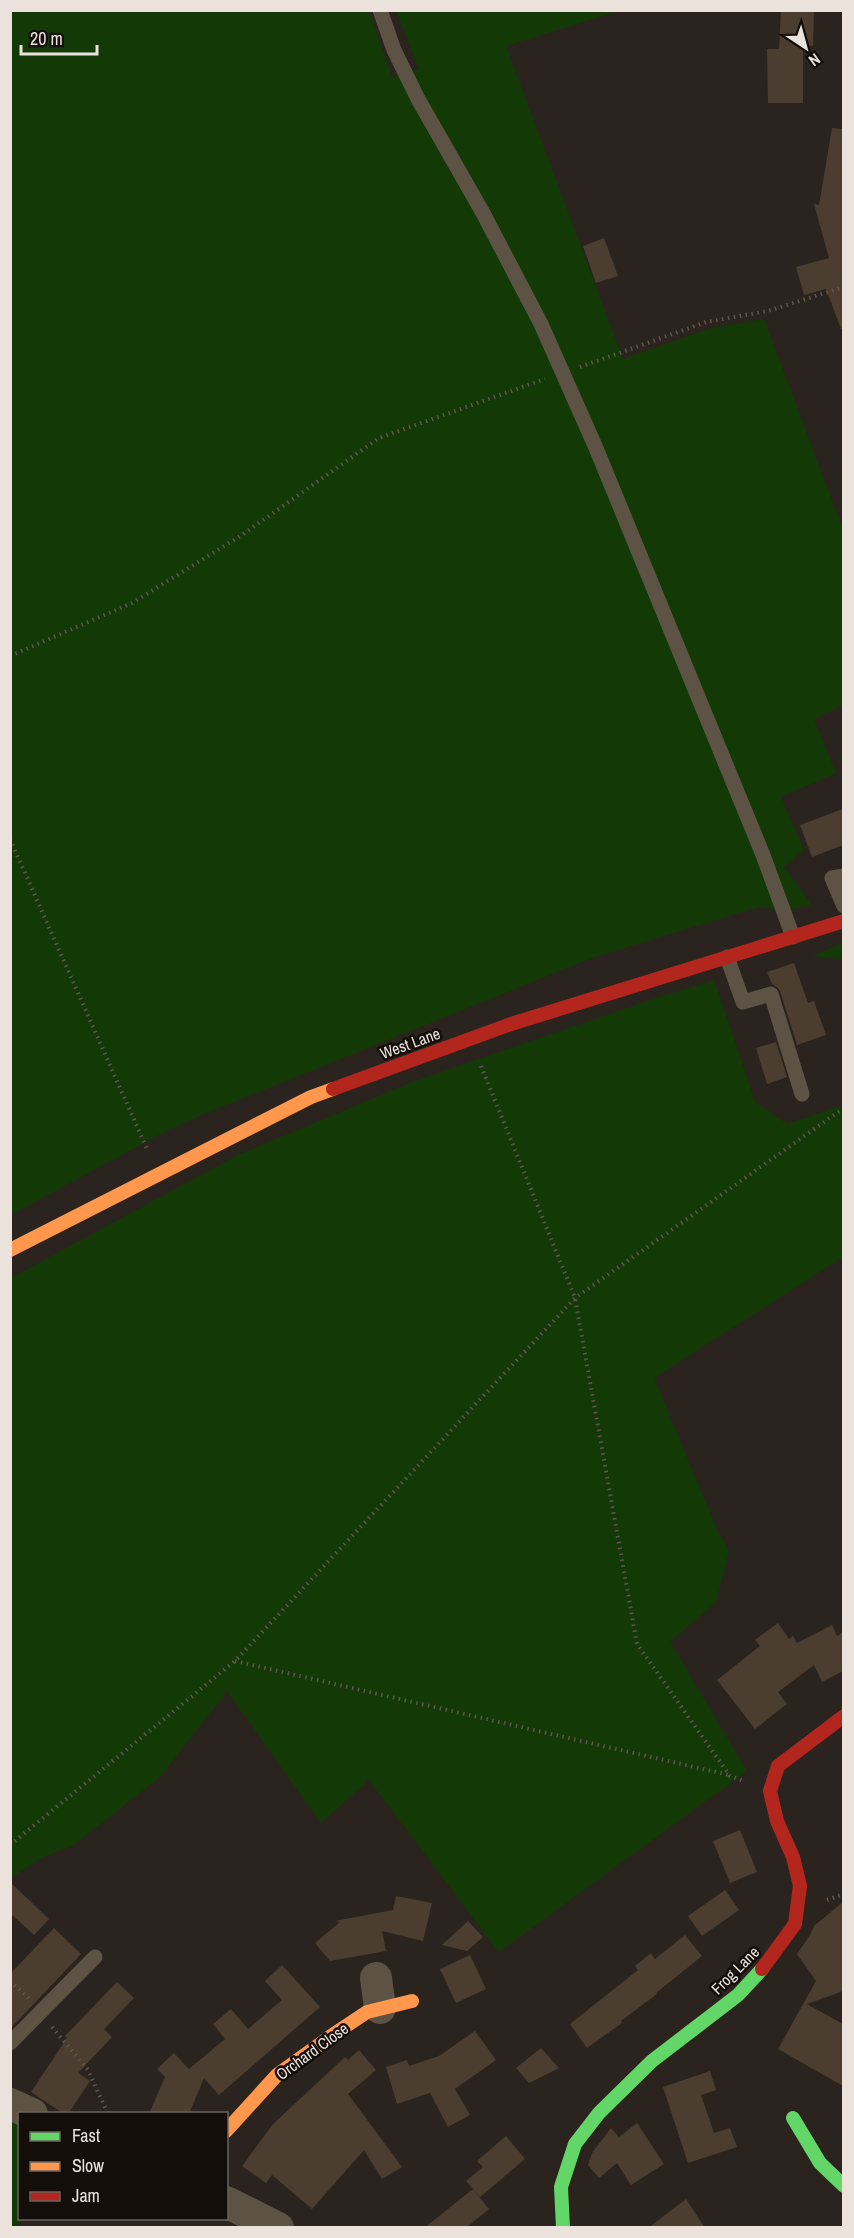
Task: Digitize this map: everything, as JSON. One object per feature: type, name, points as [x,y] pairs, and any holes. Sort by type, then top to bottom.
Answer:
[{"type":"street","name":"West Lane","points":[[10,1250],[311,1097],[511,1024],[843,921]]},
{"type":"street","points":[[770,1791],[778,1766],[843,1716]]},
{"type":"street","name":"Frog Lane","points":[[563,2228],[561,2187],[575,2144],[598,2113],[652,2061],[738,1995],[769,1961],[795,1924],[800,1886],[793,1857],[777,1821],[770,1791]]},
{"type":"street","points":[[376,1978],[380,2008]]},
{"type":"street","name":"Orchard Close","points":[[228,2129],[277,2075],[367,2012],[412,2001]]},
{"type":"street","points":[[10,2104],[28,2112]]},
{"type":"street","points":[[793,2118],[820,2163],[843,2186]]},
{"type":"street","points":[[228,2203],[278,2228]]},
{"type":"lane","points":[[380,10],[394,50],[418,99],[483,213],[541,324],[596,448],[659,605],[686,665],[763,855],[793,937]]},
{"type":"lane","points":[[843,876],[832,878],[843,906]]},
{"type":"lane","points":[[727,957],[742,1002],[771,994],[802,1094]]},
{"type":"lane","points":[[10,2043],[95,1957]]},
{"type":"path","points":[[10,656],[132,603],[242,535],[380,438],[706,322],[768,311],[843,287]]},
{"type":"path","points":[[10,839],[158,1174]]},
{"type":"path","points":[[469,1039],[575,1298],[637,1644],[729,1776]]},
{"type":"path","points":[[10,1845],[210,1683],[235,1660],[575,1298],[843,1108]]},
{"type":"path","points":[[235,1660],[729,1776],[770,1791]]},
{"type":"path","points":[[10,1981],[42,2011],[58,2036],[88,2070],[107,2112]]},
{"type":"green space","points":[[11,11],[369,11],[392,77],[419,69],[396,11],[619,11],[506,46],[623,359],[708,329],[764,319],[843,530],[843,705],[814,719],[836,773],[781,797],[804,850],[784,867],[812,905],[784,910],[759,907],[592,958],[204,1114],[162,1133],[11,1215]]},
{"type":"green space","points":[[843,943],[843,959],[811,956]]},
{"type":"green space","points":[[714,980],[755,1102],[787,1124],[839,1106],[844,1116],[843,1257],[654,1378],[716,1527],[729,1551],[716,1602],[670,1642],[747,1771],[499,1952],[369,1780],[321,1823],[227,1691],[161,1776],[74,1845],[43,1857],[11,1878],[11,1278],[238,1155],[412,1082]]},
{"type":"green space","points":[[10,2119],[18,2122],[18,2220],[22,2220],[14,2228],[10,2227]]},
{"type":"building","points":[[781,10],[814,10],[813,46],[803,45],[803,103],[768,103],[767,49],[779,49]]},
{"type":"building","points":[[832,128],[843,129],[843,329],[841,329],[826,289],[804,295],[796,267],[829,258],[814,204],[819,205]]},
{"type":"building","points":[[604,238],[618,276],[596,283],[583,246]]},
{"type":"building","points":[[843,809],[843,845],[812,857],[800,825]]},
{"type":"building","points":[[794,963],[808,1003],[814,1001],[826,1035],[797,1045],[780,991],[772,984],[767,972]]},
{"type":"building","points":[[776,1042],[787,1077],[767,1084],[756,1048]]},
{"type":"building","points":[[778,1623],[789,1639],[793,1636],[797,1643],[832,1625],[837,1636],[843,1632],[843,1671],[822,1682],[814,1665],[778,1692],[787,1704],[755,1729],[717,1680],[760,1646],[755,1640]]},
{"type":"building","points":[[740,1830],[757,1872],[730,1883],[713,1841]]},
{"type":"building","points":[[10,1882],[49,1919],[34,1935],[10,1913]]},
{"type":"building","points":[[725,1890],[739,1910],[702,1936],[688,1916]]},
{"type":"building","points":[[396,1896],[432,1903],[423,1941],[382,1931],[386,1951],[330,1961],[315,1943],[340,1922],[335,1921],[393,1910]]},
{"type":"building","points":[[843,1902],[843,1991],[807,2004],[843,2024],[843,2086],[778,2049],[816,1981],[797,1954],[814,1926]]},
{"type":"building","points":[[468,1921],[483,1937],[467,1951],[442,1945]]},
{"type":"building","points":[[54,1928],[81,1954],[10,2029],[10,1974]]},
{"type":"building","points":[[685,1935],[702,1956],[621,2021],[622,2023],[587,2048],[570,2024],[638,1970],[635,1966],[651,1953],[655,1959]]},
{"type":"building","points":[[470,1955],[486,1989],[456,2003],[440,1969]]},
{"type":"building","points":[[282,1965],[320,2007],[219,2095],[204,2078],[190,2112],[150,2112],[165,2077],[157,2069],[174,2053],[189,2069],[225,2039],[213,2024],[231,2009],[248,2029],[282,2000],[265,1981]]},
{"type":"building","points":[[117,1982],[134,1998],[104,2029],[112,2037],[78,2073],[90,2081],[69,2112],[61,2112],[31,2092],[67,2038],[65,2036]]},
{"type":"building","points":[[475,2031],[496,2060],[455,2089],[470,2115],[448,2127],[430,2093],[397,2104],[386,2067],[407,2060],[409,2066],[439,2056]]},
{"type":"building","points":[[541,2048],[559,2068],[529,2083],[516,2068]]},
{"type":"building","points":[[359,2050],[376,2070],[348,2094],[402,2167],[382,2179],[364,2150],[312,2209],[272,2175],[266,2183],[242,2166],[273,2124],[345,2057],[348,2060]]},
{"type":"building","points":[[710,2071],[716,2090],[701,2095],[714,2133],[730,2128],[737,2147],[688,2163],[663,2087]]},
{"type":"building","points":[[637,2123],[664,2164],[631,2185],[617,2163],[599,2178],[588,2165],[592,2153],[611,2128],[619,2137]]},
{"type":"building","points":[[506,2136],[525,2159],[480,2197],[466,2181],[483,2167],[477,2161]]},
{"type":"building","points":[[473,2189],[489,2209],[466,2228],[424,2228]]},
{"type":"building","points":[[686,2199],[705,2228],[648,2228]]},
{"type":"traffic: fast","points":[[563,2228],[561,2187],[575,2144],[599,2113],[652,2061],[738,1995],[762,1969]]},
{"type":"traffic: fast","points":[[793,2118],[820,2163],[844,2186]]},
{"type":"traffic: slow","points":[[10,1250],[311,1097],[333,1089]]},
{"type":"traffic: slow","points":[[228,2129],[277,2075],[334,2034],[367,2012],[412,2001]]},
{"type":"traffic: jam","points":[[333,1089],[511,1024],[844,921]]},
{"type":"traffic: jam","points":[[762,1969],[795,1924],[800,1886],[793,1857],[777,1821],[770,1791],[778,1766],[844,1716]]}]
